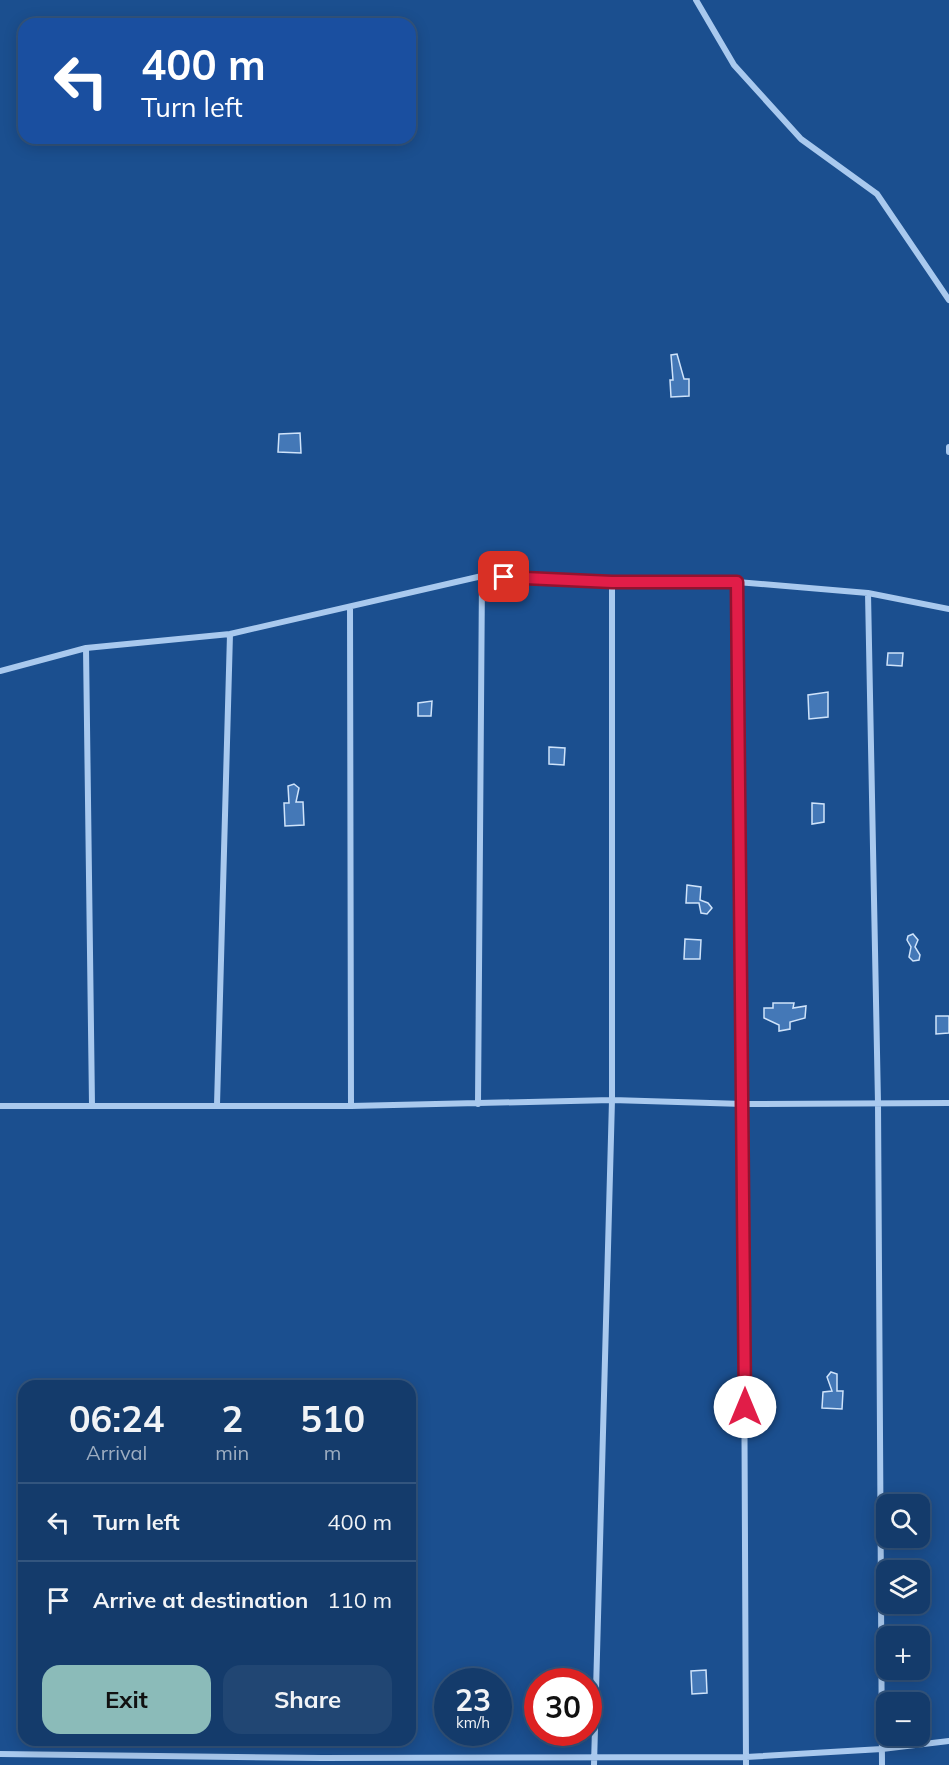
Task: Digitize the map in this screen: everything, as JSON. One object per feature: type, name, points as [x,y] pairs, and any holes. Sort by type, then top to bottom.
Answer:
[{"type":"street","points":[[696,0],[734,65],[801,139],[877,194],[949,300]]},
{"type":"street","points":[[949,447],[949,452]]},
{"type":"street","points":[[478,1104],[482,576]]},
{"type":"street","points":[[0,672],[86,648],[230,634],[482,576],[612,582],[737,582],[868,593],[949,609]]},
{"type":"street","points":[[594,1765],[612,1100],[612,582]]},
{"type":"street","points":[[737,582],[743,1104],[746,1765]]},
{"type":"street","points":[[868,593],[878,1103],[882,1765]]},
{"type":"street","points":[[350,607],[351,1106]]},
{"type":"street","points":[[217,1105],[230,634]]},
{"type":"street","points":[[86,648],[92,1106]]},
{"type":"street","points":[[0,1106],[351,1106],[612,1100],[743,1104],[949,1103]]},
{"type":"street","points":[[0,1754],[190,1756],[322,1761],[457,1756],[746,1757],[882,1749],[949,1741]]},
{"type":"street","points":[[51,1755],[51,1765]]},
{"type":"street","points":[[190,1756],[190,1765]]},
{"type":"street","points":[[457,1756],[457,1765]]},
{"type":"building","points":[[677,354],[684,379],[689,379],[689,396],[671,397],[670,380],[673,380],[671,355]]},
{"type":"building","points":[[300,433],[301,453],[278,452],[279,434]]},
{"type":"building","points":[[888,653],[903,653],[902,666],[887,665]]},
{"type":"building","points":[[828,692],[828,717],[809,719],[808,695]]},
{"type":"building","points":[[432,701],[431,716],[418,716],[418,703]]},
{"type":"building","points":[[549,747],[565,748],[564,765],[549,764]]},
{"type":"building","points":[[294,784],[299,788],[296,802],[303,802],[304,825],[285,826],[284,803],[289,803],[288,786]]},
{"type":"building","points":[[812,803],[824,804],[824,822],[812,824]]},
{"type":"building","points":[[687,885],[701,887],[700,900],[708,903],[712,908],[707,914],[701,913],[699,903],[686,903]]},
{"type":"building","points":[[913,934],[918,940],[915,947],[920,955],[919,960],[913,961],[909,957],[911,947],[907,940],[908,936]]},
{"type":"building","points":[[685,939],[701,940],[700,959],[684,959]]},
{"type":"building","points":[[773,1003],[794,1003],[793,1008],[806,1006],[805,1018],[790,1022],[790,1029],[779,1031],[779,1025],[764,1018],[764,1008],[773,1008]]},
{"type":"building","points":[[936,1016],[949,1016],[949,1033],[936,1034]]},
{"type":"building","points":[[831,1372],[837,1374],[837,1391],[843,1391],[842,1409],[822,1408],[823,1392],[832,1391],[827,1377]]},
{"type":"building","points":[[706,1670],[707,1693],[692,1694],[691,1671]]},
{"type":"route","points":[[504,577],[612,582],[737,582],[745,1407]]}]
